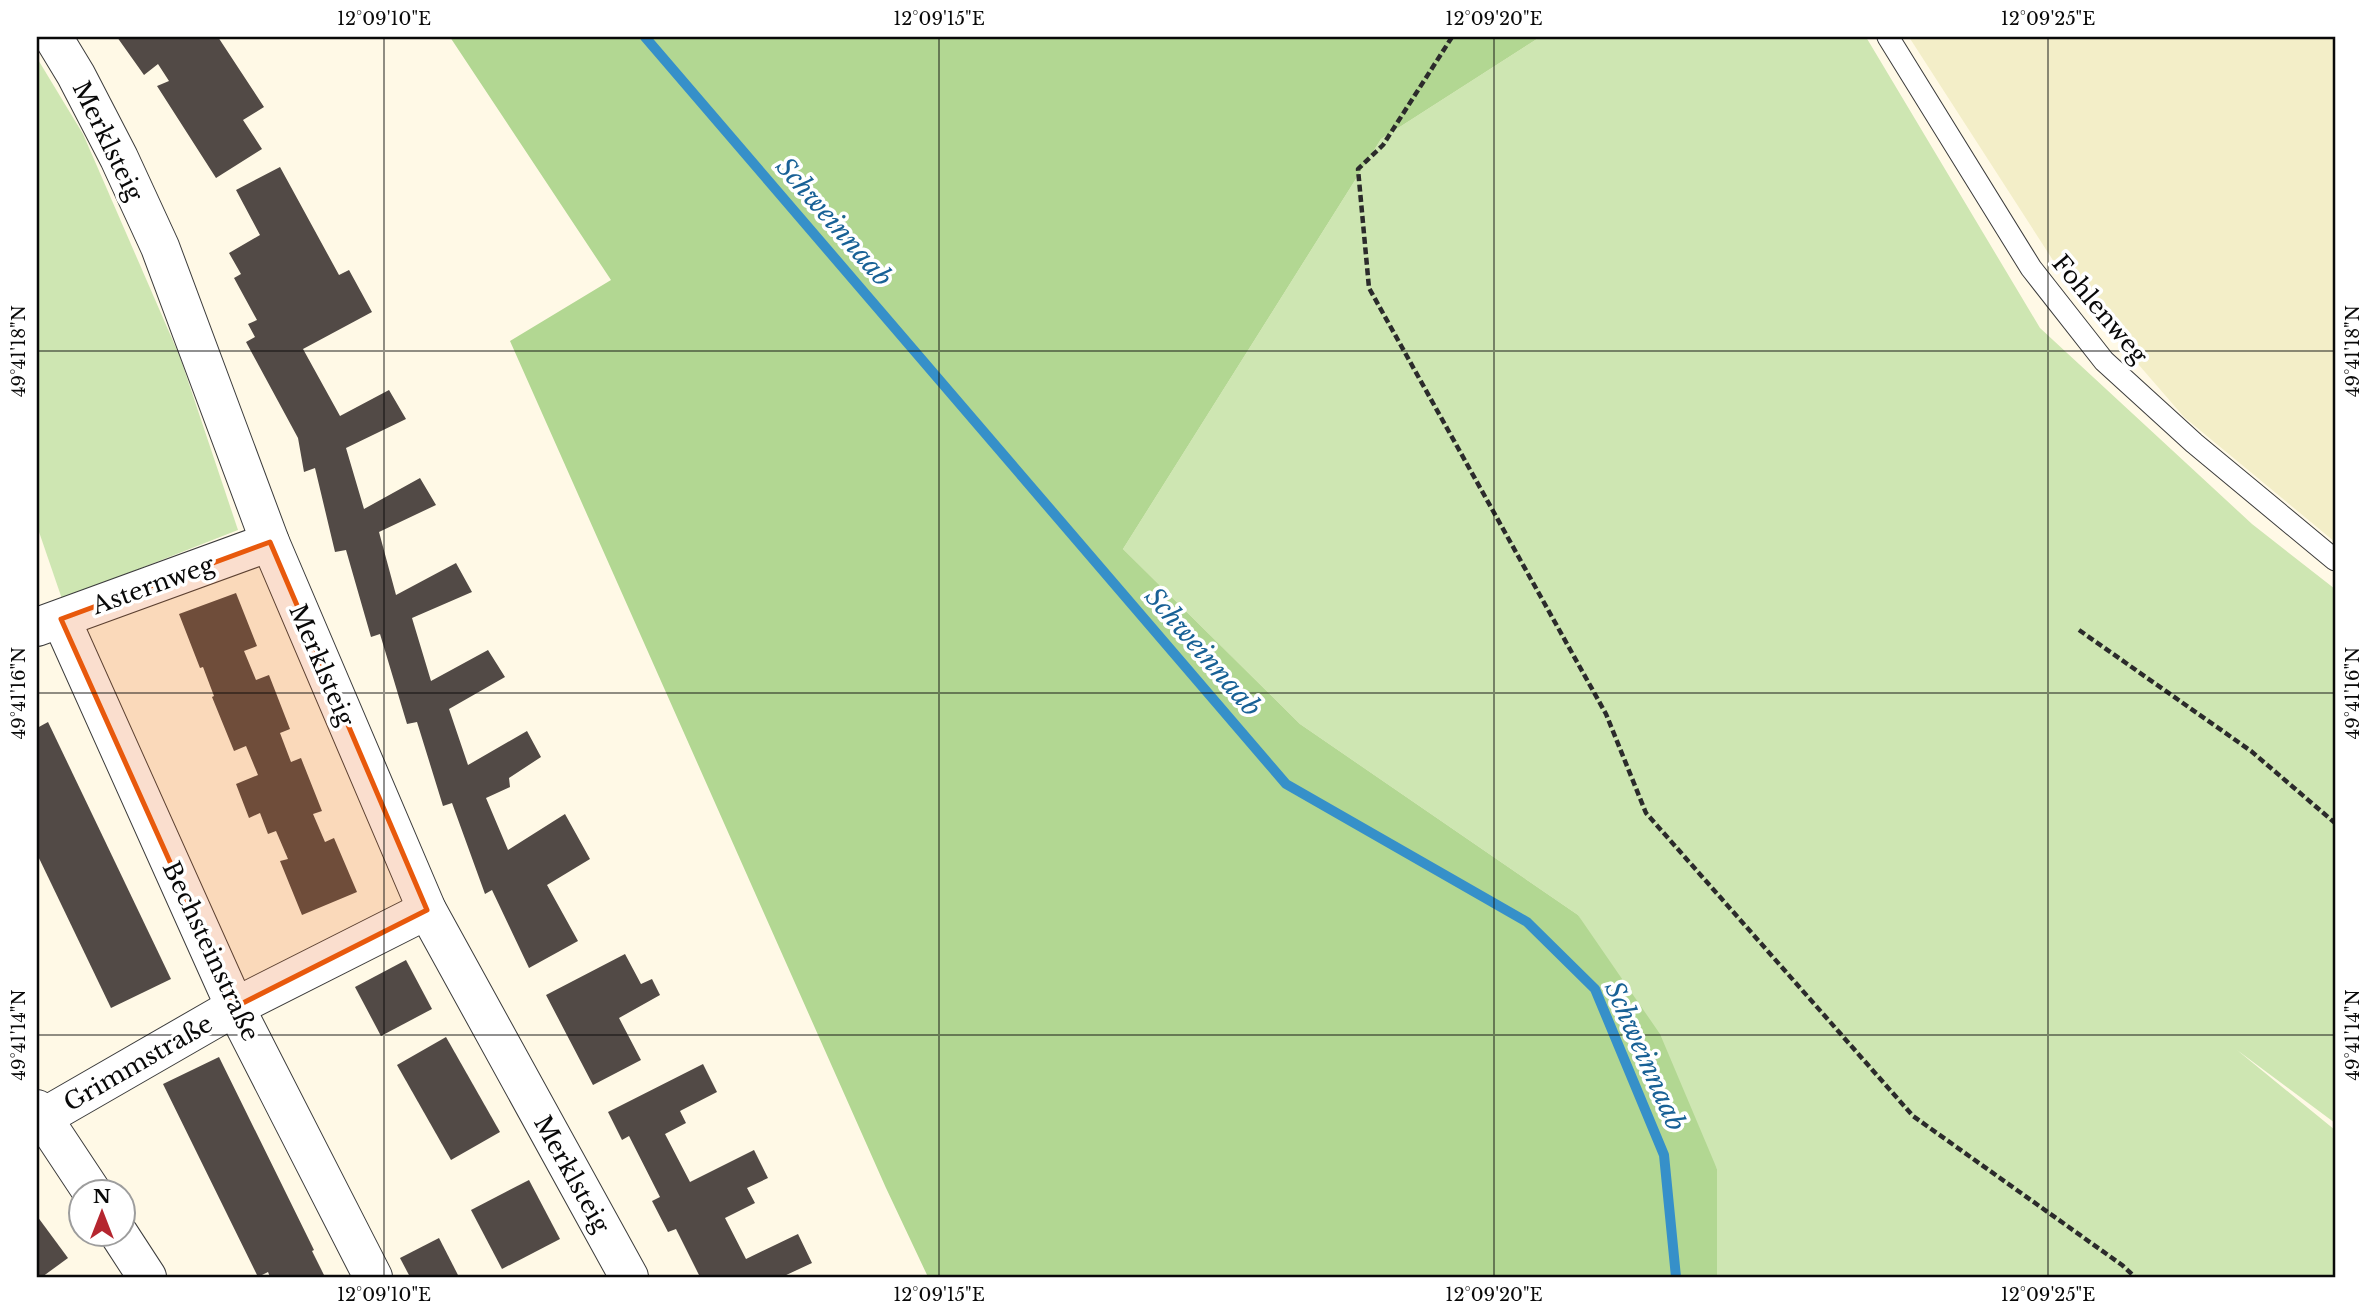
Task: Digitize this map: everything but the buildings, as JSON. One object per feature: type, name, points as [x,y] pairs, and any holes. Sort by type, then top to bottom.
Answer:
[{"type":"street","name":"Merklsteig","points":[[52,37],[76,75],[119,158],[160,247],[270,542],[427,910],[629,1277]]},
{"type":"street","name":"Asternweg","points":[[49,623],[270,542]]},
{"type":"street","name":"Bechsteinstraße","points":[[49,623],[235,1007],[373,1277]]},
{"type":"street","name":"Grimmstraße","points":[[39,1116],[235,1007],[427,910]]},
{"type":"street","points":[[39,1116],[82,1178]]},
{"type":"street","points":[[128,1248],[147,1277]]},
{"type":"lane","name":"Fohlenweg","points":[[1888,37],[2031,268],[2104,361],[2194,443],[2335,560]]},
{"type":"path","points":[[1452,37],[1383,145],[1358,169],[1369,288],[1606,714],[1646,813],[1913,1116],[2135,1277]]},
{"type":"path","points":[[2079,630],[2251,751],[2335,823]]},
{"type":"highlighted area","points":[[270,542],[427,910],[235,1007],[61,619]]},
{"type":"shaded area","points":[[1909,37],[2335,37],[2335,542],[2184,417],[2067,282]]},
{"type":"green space","points":[[450,37],[1540,37],[1381,139],[1123,549],[1300,724],[1578,915],[1660,1034],[1717,1169],[1717,1277],[928,1277],[510,341],[611,280]]},
{"type":"green space","points":[[1540,37],[1866,37],[2040,328],[2252,524],[2335,589],[2335,1123],[2237,1050],[2335,1130],[2335,1277],[1717,1277],[1717,1169],[1578,915],[1300,724],[1123,549],[1381,139]]},
{"type":"green space","points":[[37,58],[83,134],[180,357],[238,530],[62,599],[37,526]]},
{"type":"waterway","name":"Schweinnaab","points":[[645,37],[1286,784],[1527,922],[1595,989],[1664,1155],[1676,1277]]}]
